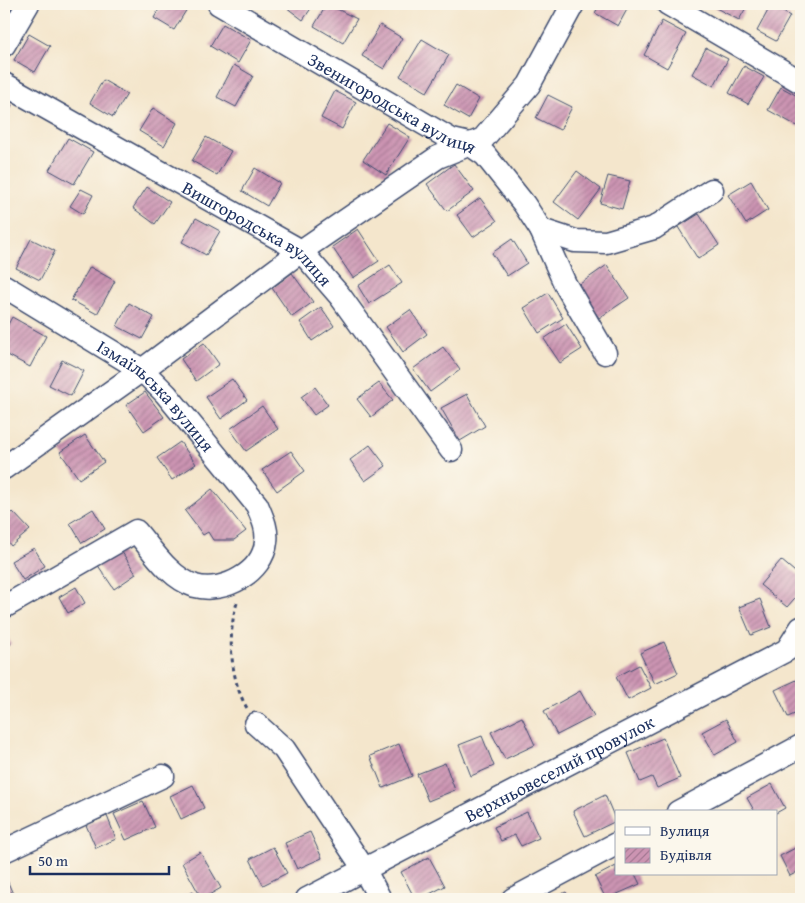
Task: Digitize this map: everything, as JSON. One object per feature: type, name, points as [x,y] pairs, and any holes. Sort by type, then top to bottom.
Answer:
[{"type":"street","points":[[4,45],[28,4]]},
{"type":"street","name":"Звенигородська вулиця","points":[[219,4],[452,140],[469,144],[485,155],[541,230],[565,284],[605,353]]},
{"type":"street","points":[[4,468],[142,370],[301,251],[438,157],[483,139],[529,85],[573,4]]},
{"type":"street","points":[[668,4],[801,82]]},
{"type":"street","name":"Вишгородська вулиця","points":[[4,84],[301,251],[340,296],[451,450]]},
{"type":"street","points":[[541,230],[575,241],[606,242],[654,228],[712,190]]},
{"type":"street","name":"Ізмаїльська вулиця","points":[[4,286],[142,370],[166,394],[256,505],[265,522],[266,541],[261,560],[248,574]]},
{"type":"street","points":[[4,607],[136,531],[166,567],[180,579],[196,586],[214,587],[248,574]]},
{"type":"street","name":"Верхньовеселий провулок","points":[[307,899],[788,650],[801,628]]},
{"type":"street","points":[[256,724],[284,749],[364,869],[380,899]]},
{"type":"street","points":[[682,810],[801,746]]},
{"type":"street","points":[[4,851],[164,776]]},
{"type":"street","points":[[513,899],[615,845]]},
{"type":"path","points":[[248,574],[236,608],[230,633],[233,666],[243,702],[256,724]]},
{"type":"building","points":[[162,4],[190,4],[174,30],[154,18]]},
{"type":"building","points":[[282,4],[314,4],[303,20]]},
{"type":"building","points":[[327,4],[357,19],[343,43],[314,26]]},
{"type":"building","points":[[600,4],[630,4],[618,26],[595,13]]},
{"type":"building","points":[[715,4],[748,4],[739,20],[714,7]]},
{"type":"building","points":[[771,5],[790,16],[776,41],[757,31]]},
{"type":"building","points":[[662,21],[686,34],[667,68],[644,55]]},
{"type":"building","points":[[223,24],[251,40],[238,63],[210,46]]},
{"type":"building","points":[[380,25],[402,38],[384,69],[362,56]]},
{"type":"building","points":[[29,34],[50,46],[35,72],[14,60]]},
{"type":"building","points":[[422,39],[449,55],[427,92],[400,76]]},
{"type":"building","points":[[706,48],[728,59],[714,86],[692,74]]},
{"type":"building","points":[[234,65],[253,76],[236,107],[217,97]]},
{"type":"building","points":[[744,66],[764,77],[748,104],[729,93]]},
{"type":"building","points":[[103,80],[127,94],[113,117],[90,103]]},
{"type":"building","points":[[456,85],[479,99],[468,119],[444,105]]},
{"type":"building","points":[[781,87],[801,98],[801,122],[799,127],[768,110]]},
{"type":"building","points":[[335,91],[356,102],[342,129],[321,118]]},
{"type":"building","points":[[548,95],[572,107],[560,130],[536,118]]},
{"type":"building","points":[[4,101],[12,105],[4,119]]},
{"type":"building","points":[[153,108],[177,123],[164,146],[139,131]]},
{"type":"building","points":[[387,123],[410,137],[386,175],[363,160]]},
{"type":"building","points":[[206,137],[231,151],[217,175],[192,161]]},
{"type":"building","points":[[68,138],[93,152],[74,184],[49,170]]},
{"type":"building","points":[[454,164],[474,191],[447,211],[427,184]]},
{"type":"building","points":[[255,168],[280,183],[267,206],[242,191]]},
{"type":"building","points":[[577,171],[601,189],[578,220],[554,202]]},
{"type":"building","points":[[608,176],[630,181],[622,209],[600,203]]},
{"type":"building","points":[[751,181],[768,210],[746,224],[728,195]]},
{"type":"building","points":[[147,187],[170,202],[155,224],[133,208]]},
{"type":"building","points":[[81,189],[93,195],[83,214],[70,206]]},
{"type":"building","points":[[480,198],[497,221],[473,237],[457,215]]},
{"type":"building","points":[[699,214],[719,245],[698,259],[678,227]]},
{"type":"building","points":[[196,218],[220,231],[206,255],[182,242]]},
{"type":"building","points":[[358,229],[379,261],[353,278],[332,247]]},
{"type":"building","points":[[31,239],[55,251],[40,280],[16,268]]},
{"type":"building","points":[[512,239],[527,263],[507,276],[492,253]]},
{"type":"building","points":[[390,265],[402,283],[369,304],[358,286]]},
{"type":"building","points":[[607,265],[629,298],[599,318],[577,286]]},
{"type":"building","points":[[90,267],[115,281],[97,314],[71,300]]},
{"type":"building","points":[[292,273],[313,302],[292,317],[272,288]]},
{"type":"building","points":[[548,293],[563,318],[539,333],[524,308]]},
{"type":"building","points":[[129,303],[154,317],[142,339],[117,326]]},
{"type":"building","points":[[321,307],[334,326],[312,341],[300,322]]},
{"type":"building","points":[[410,310],[427,334],[403,352],[386,327]]},
{"type":"building","points":[[12,317],[46,336],[30,367],[4,353],[4,332]]},
{"type":"building","points":[[566,324],[582,349],[560,363],[544,339]]},
{"type":"building","points":[[204,343],[219,364],[196,381],[181,359]]},
{"type":"building","points":[[443,347],[460,370],[430,392],[413,369]]},
{"type":"building","points":[[62,360],[84,371],[71,396],[49,385]]},
{"type":"building","points":[[232,379],[247,400],[221,419],[206,397]]},
{"type":"building","points":[[379,383],[393,400],[371,417],[357,399]]},
{"type":"building","points":[[315,387],[328,405],[314,415],[301,397]]},
{"type":"building","points":[[145,392],[164,417],[144,431],[126,405]]},
{"type":"building","points":[[467,394],[485,426],[460,441],[441,408]]},
{"type":"building","points":[[262,406],[278,429],[246,451],[230,429]]},
{"type":"building","points":[[85,435],[104,462],[79,479],[60,452]]},
{"type":"building","points":[[180,442],[196,464],[172,480],[157,458]]},
{"type":"building","points":[[370,445],[386,466],[365,481],[350,460]]},
{"type":"building","points":[[291,451],[305,471],[277,491],[262,470]]},
{"type":"building","points":[[212,489],[246,531],[234,540],[213,540],[208,532],[203,535],[185,511]]},
{"type":"building","points":[[93,509],[105,529],[82,543],[70,523]]},
{"type":"building","points":[[13,512],[30,530],[11,546],[4,537],[4,520]]},
{"type":"building","points":[[34,548],[45,566],[23,580],[11,561]]},
{"type":"building","points":[[120,549],[136,574],[114,589],[97,564]]},
{"type":"building","points":[[781,560],[801,577],[801,591],[787,607],[760,585]]},
{"type":"building","points":[[76,587],[85,603],[68,613],[59,597]]},
{"type":"building","points":[[760,599],[771,627],[751,635],[739,607]]},
{"type":"building","points":[[4,628],[11,644],[4,647]]},
{"type":"building","points":[[664,642],[678,673],[655,684],[640,653]]},
{"type":"building","points":[[639,665],[651,688],[628,700],[616,677]]},
{"type":"building","points":[[801,678],[801,711],[788,717],[775,690]]},
{"type":"building","points":[[580,691],[594,716],[557,735],[544,711]]},
{"type":"building","points":[[522,717],[535,745],[505,759],[491,732]]},
{"type":"building","points":[[726,719],[738,742],[715,755],[702,732]]},
{"type":"building","points":[[482,736],[494,766],[471,776],[459,745]]},
{"type":"building","points":[[663,738],[680,778],[657,788],[652,777],[640,782],[628,753]]},
{"type":"building","points":[[399,744],[412,776],[383,788],[370,756]]},
{"type":"building","points":[[445,763],[455,790],[428,801],[417,774]]},
{"type":"building","points":[[772,784],[785,808],[778,812],[778,810],[754,810],[747,798]]},
{"type":"building","points":[[193,785],[204,808],[181,819],[170,796]]},
{"type":"building","points":[[605,795],[615,821],[585,836],[573,811]]},
{"type":"building","points":[[143,801],[155,827],[126,840],[114,814]]},
{"type":"building","points":[[527,812],[539,838],[521,846],[515,835],[501,841],[494,827]]},
{"type":"building","points":[[107,816],[116,839],[96,848],[86,825]]},
{"type":"building","points":[[310,832],[322,858],[297,869],[285,843]]},
{"type":"building","points":[[801,845],[801,870],[790,876],[780,856]]},
{"type":"building","points":[[273,847],[287,873],[263,885],[250,859]]},
{"type":"building","points":[[200,852],[221,888],[202,899],[182,863]]},
{"type":"building","points":[[429,857],[445,886],[420,899],[415,899],[401,872]]},
{"type":"building","points":[[615,867],[615,876],[636,876],[640,884],[606,899],[595,877]]},
{"type":"building","points":[[4,873],[15,899],[4,899]]},
{"type":"building","points":[[193,892],[197,899],[176,899]]},
{"type":"building","points":[[566,892],[570,899],[551,899]]}]
